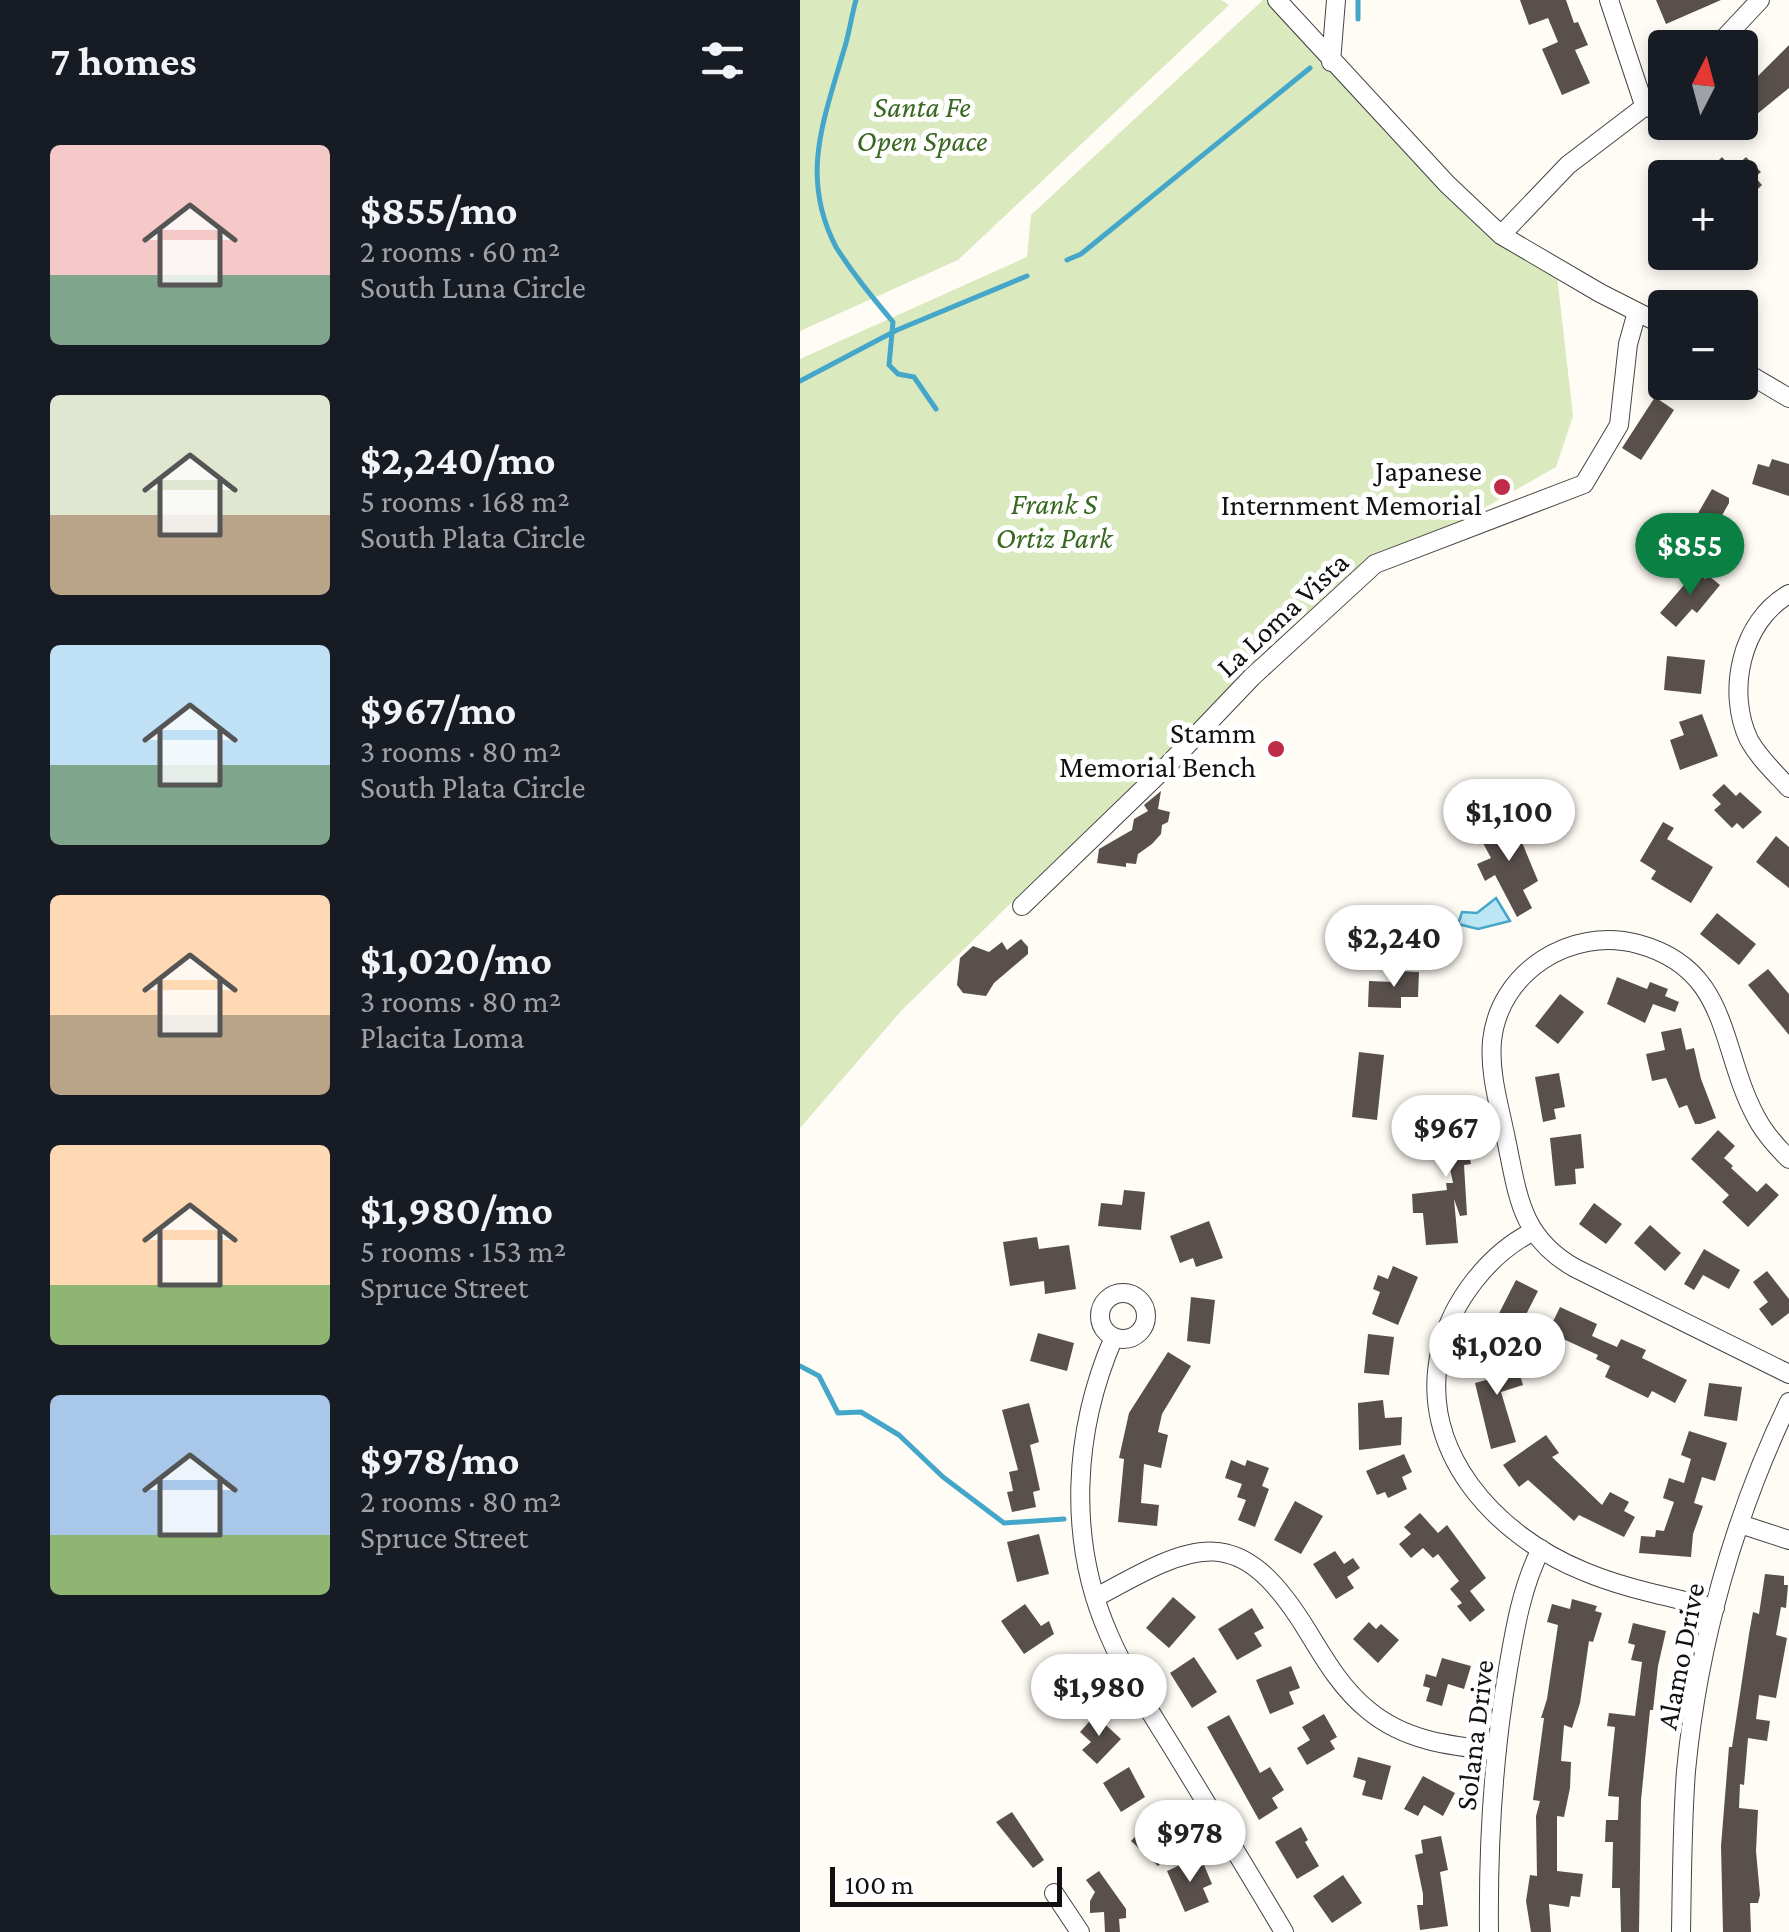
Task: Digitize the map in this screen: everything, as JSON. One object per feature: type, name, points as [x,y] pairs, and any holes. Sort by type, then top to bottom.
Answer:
[{"type":"street","points":[[1277,0],[1331,62],[1501,235],[1648,317]]},
{"type":"street","points":[[1331,62],[1336,0]]},
{"type":"street","points":[[1609,0],[1645,108]]},
{"type":"street","points":[[1731,30],[1760,0]]},
{"type":"street","points":[[1501,235],[1568,166],[1648,105]]},
{"type":"street","name":"La Loma Vista","points":[[1022,906],[1166,767],[1252,677],[1375,564],[1584,484],[1618,425],[1628,344],[1638,312]]},
{"type":"street","points":[[1758,380],[1789,398]]},
{"type":"street","points":[[1789,594],[1775,604],[1748,642],[1738,676],[1738,693],[1751,743],[1789,788]]},
{"type":"street","points":[[1789,1159],[1756,1117],[1725,1026],[1704,986],[1684,967],[1639,944],[1592,942],[1545,957],[1518,980],[1500,1010],[1494,1026],[1492,1061],[1518,1196],[1532,1232],[1561,1260],[1789,1374]]},
{"type":"street","points":[[1532,1232],[1500,1254],[1462,1299],[1444,1336],[1436,1382],[1441,1428],[1462,1478],[1486,1506],[1562,1562],[1606,1580],[1715,1608]]},
{"type":"street","points":[[1114,1337],[1092,1400],[1081,1471],[1083,1548],[1095,1598],[1129,1676],[1284,1932]]},
{"type":"street","name":"Alamo Drive","points":[[1682,1932],[1687,1767],[1696,1699],[1715,1608],[1740,1524],[1789,1402]]},
{"type":"street","points":[[1740,1524],[1789,1540]]},
{"type":"street","name":"Solana Drive","points":[[1489,1932],[1490,1838],[1497,1752],[1515,1633],[1529,1575],[1540,1549]]},
{"type":"street","points":[[1095,1598],[1180,1554],[1208,1550],[1235,1555],[1273,1580],[1341,1683],[1383,1722],[1430,1741],[1497,1752]]},
{"type":"street","points":[[1054,1893],[1080,1932]]},
{"type":"green space","name":"Santa Fe Open Space","points":[[800,0],[1221,0],[1229,5],[958,260],[800,331]]},
{"type":"green space","name":"Frank S Ortiz Park","points":[[1263,0],[1278,0],[1447,184],[1556,267],[1573,416],[1556,467],[1358,580],[1015,899],[901,1011],[800,1128],[800,359],[1027,257],[1031,215]]},
{"type":"water","points":[[1496,898],[1510,921],[1478,929],[1458,924],[1462,912],[1477,913]]},
{"type":"building","points":[[1520,0],[1566,0],[1588,45],[1575,50],[1590,83],[1562,95],[1542,49],[1558,42],[1548,18],[1529,25]]},
{"type":"building","points":[[1656,0],[1721,0],[1666,24]]},
{"type":"building","points":[[1789,45],[1789,88],[1758,113],[1758,76]]},
{"type":"building","points":[[1653,400],[1674,410],[1641,460],[1622,448]]},
{"type":"building","points":[[1772,459],[1789,464],[1789,496],[1752,484],[1758,464],[1769,467]]},
{"type":"building","points":[[1712,489],[1729,498],[1729,503],[1708,540],[1689,529]]},
{"type":"building","points":[[1696,571],[1720,585],[1697,613],[1692,609],[1676,627],[1660,613]]},
{"type":"building","points":[[1667,656],[1705,660],[1701,694],[1664,690]]},
{"type":"building","points":[[1702,714],[1718,756],[1680,770],[1670,740],[1684,735],[1679,722]]},
{"type":"building","points":[[1724,784],[1736,796],[1740,792],[1762,812],[1743,829],[1737,823],[1732,828],[1714,810],[1721,804],[1712,795]]},
{"type":"building","points":[[1161,791],[1158,809],[1170,812],[1168,822],[1162,825],[1161,834],[1152,844],[1138,854],[1136,864],[1126,863],[1126,867],[1097,863],[1099,849],[1132,830],[1134,819],[1148,811],[1144,805]]},
{"type":"building","points":[[1511,816],[1538,881],[1523,890],[1532,908],[1517,917],[1495,875],[1485,881],[1477,864],[1491,858],[1483,843],[1491,840],[1484,830]]},
{"type":"building","points":[[1663,822],[1674,828],[1667,839],[1713,867],[1691,903],[1651,879],[1656,871],[1640,861]]},
{"type":"building","points":[[1776,836],[1789,847],[1789,888],[1756,862]]},
{"type":"building","points":[[1717,913],[1756,944],[1739,965],[1700,934]]},
{"type":"building","points":[[1021,939],[1028,954],[994,983],[986,996],[963,993],[957,985],[960,958],[973,946],[989,952],[1002,942],[1007,950]]},
{"type":"building","points":[[1768,969],[1789,994],[1789,1035],[1748,985]]},
{"type":"building","points":[[1394,971],[1419,972],[1418,997],[1401,997],[1401,1008],[1368,1007],[1369,981],[1394,982]]},
{"type":"building","points":[[1617,977],[1647,989],[1650,982],[1668,989],[1665,996],[1679,1002],[1675,1012],[1653,1004],[1645,1023],[1607,1004]]},
{"type":"building","points":[[1560,994],[1584,1012],[1558,1044],[1535,1026]]},
{"type":"building","points":[[1681,1028],[1686,1050],[1694,1048],[1716,1118],[1700,1124],[1695,1124],[1687,1105],[1679,1108],[1666,1078],[1652,1081],[1646,1054],[1665,1050],[1661,1032]]},
{"type":"building","points":[[1359,1052],[1384,1055],[1377,1120],[1352,1117]]},
{"type":"building","points":[[1559,1073],[1565,1107],[1554,1109],[1556,1119],[1543,1122],[1535,1077]]},
{"type":"building","points":[[1460,1109],[1471,1164],[1464,1165],[1467,1215],[1460,1216],[1454,1199],[1458,1243],[1426,1245],[1423,1213],[1413,1213],[1412,1194],[1447,1190],[1446,1183],[1453,1183],[1447,1154],[1435,1156],[1427,1116]]},
{"type":"building","points":[[1718,1130],[1735,1146],[1724,1158],[1731,1168],[1757,1192],[1766,1183],[1779,1195],[1748,1227],[1722,1202],[1729,1195],[1691,1159]]},
{"type":"building","points":[[1581,1134],[1584,1168],[1575,1169],[1576,1184],[1555,1186],[1550,1138]]},
{"type":"building","points":[[1124,1190],[1145,1192],[1141,1230],[1098,1226],[1101,1203],[1122,1205]]},
{"type":"building","points":[[1594,1203],[1622,1224],[1606,1244],[1579,1224]]},
{"type":"building","points":[[1209,1221],[1223,1258],[1196,1267],[1193,1258],[1180,1263],[1170,1236]]},
{"type":"building","points":[[1650,1225],[1681,1253],[1665,1271],[1634,1243]]},
{"type":"building","points":[[1037,1237],[1039,1249],[1069,1245],[1076,1289],[1045,1294],[1044,1281],[1010,1286],[1003,1242]]},
{"type":"building","points":[[1704,1249],[1740,1270],[1729,1289],[1703,1275],[1694,1290],[1684,1284]]},
{"type":"building","points":[[1393,1266],[1418,1277],[1398,1325],[1372,1314],[1380,1292],[1373,1289],[1378,1275],[1388,1279]]},
{"type":"building","points":[[1767,1271],[1789,1299],[1789,1313],[1772,1326],[1759,1309],[1768,1302],[1753,1282]]},
{"type":"building","points":[[1516,1280],[1538,1291],[1513,1340],[1491,1329]]},
{"type":"building","points":[[1191,1297],[1215,1300],[1210,1344],[1187,1341]]},
{"type":"building","points":[[1560,1307],[1597,1324],[1592,1336],[1617,1347],[1621,1339],[1646,1350],[1642,1358],[1687,1380],[1675,1403],[1652,1391],[1648,1398],[1605,1377],[1610,1366],[1596,1359],[1598,1355],[1548,1332]]},
{"type":"building","points":[[1038,1333],[1074,1343],[1067,1371],[1030,1361]]},
{"type":"building","points":[[1368,1334],[1394,1337],[1389,1375],[1364,1373]]},
{"type":"building","points":[[1510,1347],[1498,1371],[1517,1365],[1523,1385],[1501,1392],[1516,1442],[1491,1449],[1475,1383],[1490,1379],[1482,1355]]},
{"type":"building","points":[[1168,1352],[1191,1366],[1162,1414],[1158,1432],[1168,1435],[1161,1468],[1144,1464],[1141,1503],[1159,1505],[1157,1526],[1118,1522],[1124,1459],[1119,1458],[1129,1413]]},
{"type":"building","points":[[1709,1383],[1742,1387],[1737,1421],[1704,1416]]},
{"type":"building","points":[[1383,1400],[1385,1418],[1402,1417],[1401,1445],[1359,1450],[1358,1403]]},
{"type":"building","points":[[1029,1403],[1039,1442],[1030,1445],[1040,1490],[1033,1492],[1036,1507],[1012,1512],[1007,1492],[1013,1491],[1009,1472],[1018,1470],[1002,1410]]},
{"type":"building","points":[[1689,1431],[1727,1443],[1715,1481],[1702,1477],[1694,1503],[1703,1506],[1693,1534],[1691,1557],[1639,1553],[1641,1536],[1655,1537],[1656,1530],[1664,1531],[1674,1502],[1663,1498],[1669,1478],[1684,1483],[1691,1459],[1681,1455]]},
{"type":"building","points":[[1546,1435],[1559,1453],[1552,1457],[1602,1505],[1610,1492],[1629,1502],[1624,1511],[1635,1517],[1624,1537],[1579,1515],[1574,1521],[1528,1480],[1519,1487],[1503,1465]]},
{"type":"building","points":[[1404,1454],[1412,1472],[1402,1477],[1407,1489],[1388,1498],[1385,1492],[1377,1495],[1366,1471]]},
{"type":"building","points":[[1231,1460],[1245,1466],[1247,1460],[1269,1468],[1262,1486],[1269,1489],[1255,1527],[1238,1520],[1246,1500],[1237,1497],[1242,1484],[1225,1478]]},
{"type":"building","points":[[1295,1501],[1323,1516],[1301,1554],[1274,1540]]},
{"type":"building","points":[[1420,1513],[1438,1533],[1447,1525],[1486,1578],[1470,1591],[1485,1610],[1470,1622],[1457,1606],[1462,1603],[1450,1589],[1459,1581],[1438,1554],[1433,1558],[1423,1548],[1411,1558],[1399,1544],[1411,1534],[1404,1527]]},
{"type":"building","points":[[1039,1534],[1049,1574],[1017,1582],[1007,1542]]},
{"type":"building","points":[[1335,1551],[1344,1564],[1353,1558],[1360,1568],[1347,1577],[1354,1588],[1336,1599],[1313,1564]]},
{"type":"building","points":[[1765,1574],[1784,1576],[1784,1585],[1788,1585],[1786,1608],[1781,1607],[1776,1635],[1787,1638],[1776,1698],[1759,1695],[1756,1719],[1770,1721],[1767,1741],[1748,1738],[1744,1785],[1740,1784],[1739,1808],[1758,1810],[1760,1895],[1758,1903],[1750,1903],[1751,1932],[1723,1932],[1721,1846],[1729,1747],[1753,1612],[1759,1614]]},
{"type":"building","points":[[1173,1597],[1196,1617],[1169,1648],[1146,1628]]},
{"type":"building","points":[[1572,1599],[1597,1606],[1595,1611],[1602,1613],[1593,1642],[1589,1641],[1580,1703],[1572,1728],[1564,1725],[1561,1761],[1571,1762],[1564,1817],[1557,1816],[1557,1871],[1583,1874],[1580,1897],[1571,1896],[1569,1907],[1549,1904],[1551,1932],[1531,1932],[1526,1901],[1530,1875],[1537,1876],[1536,1816],[1540,1801],[1533,1800],[1541,1718],[1558,1625],[1547,1622],[1552,1604],[1570,1609]]},
{"type":"building","points":[[1025,1604],[1041,1626],[1049,1621],[1054,1634],[1024,1654],[1001,1621]]},
{"type":"building","points":[[1252,1608],[1264,1628],[1254,1633],[1262,1646],[1237,1660],[1218,1629]]},
{"type":"building","points":[[1369,1622],[1376,1629],[1381,1624],[1399,1640],[1378,1663],[1353,1639]]},
{"type":"building","points":[[1633,1623],[1666,1631],[1650,1710],[1641,1800],[1639,1932],[1621,1932],[1620,1888],[1612,1888],[1613,1842],[1605,1842],[1606,1820],[1618,1820],[1619,1797],[1608,1796],[1615,1727],[1607,1726],[1609,1713],[1635,1716],[1642,1662],[1631,1660],[1635,1645],[1628,1643]]},
{"type":"building","points":[[1060,1655],[1072,1668],[1066,1674],[1083,1693],[1064,1710],[1051,1696],[1045,1700],[1035,1688],[1053,1672],[1047,1666]]},
{"type":"building","points":[[1194,1657],[1217,1692],[1192,1708],[1170,1673]]},
{"type":"building","points":[[1442,1658],[1471,1666],[1464,1689],[1448,1684],[1442,1706],[1426,1701],[1430,1688],[1423,1686],[1426,1674],[1436,1677]]},
{"type":"building","points":[[1291,1666],[1300,1688],[1289,1692],[1294,1704],[1270,1714],[1256,1680]]},
{"type":"building","points":[[1324,1714],[1337,1737],[1330,1741],[1335,1749],[1307,1765],[1297,1748],[1310,1740],[1302,1727]]},
{"type":"building","points":[[1095,1715],[1121,1739],[1097,1764],[1082,1750],[1091,1742],[1080,1732]]},
{"type":"building","points":[[1229,1715],[1260,1773],[1270,1767],[1284,1790],[1272,1798],[1278,1808],[1259,1820],[1207,1727]]},
{"type":"building","points":[[1358,1757],[1391,1766],[1382,1800],[1362,1795],[1366,1781],[1353,1777]]},
{"type":"building","points":[[1129,1767],[1145,1797],[1121,1812],[1103,1783]]},
{"type":"building","points":[[1423,1776],[1455,1793],[1443,1816],[1424,1805],[1418,1816],[1404,1809]]},
{"type":"building","points":[[1012,1812],[1044,1860],[1033,1868],[996,1822]]},
{"type":"building","points":[[1153,1818],[1180,1844],[1158,1866],[1131,1841]]},
{"type":"building","points":[[1301,1827],[1319,1866],[1297,1879],[1275,1842]]},
{"type":"building","points":[[1441,1836],[1448,1870],[1440,1872],[1448,1926],[1420,1930],[1417,1905],[1423,1905],[1423,1894],[1415,1855],[1423,1853],[1421,1840]]},
{"type":"building","points":[[1191,1860],[1195,1869],[1204,1865],[1212,1884],[1203,1888],[1209,1902],[1185,1912],[1167,1871]]},
{"type":"building","points":[[1099,1871],[1126,1909],[1126,1918],[1119,1919],[1120,1932],[1105,1932],[1104,1912],[1090,1913],[1095,1892],[1086,1880]]},
{"type":"building","points":[[1343,1875],[1362,1903],[1332,1923],[1313,1896]]},
{"type":"waterway","points":[[856,0],[818,150],[819,197],[836,247],[893,322],[889,365],[898,374],[914,377],[936,409]]},
{"type":"waterway","points":[[1358,0],[1358,19]]},
{"type":"waterway","points":[[1067,260],[1081,254],[1310,68]]},
{"type":"waterway","points":[[800,381],[897,330],[1027,276]]},
{"type":"waterway","points":[[800,1366],[819,1376],[838,1413],[861,1412],[899,1435],[943,1477],[1004,1523],[1064,1519]]},
{"type":"place","name":"Japanese Internment Memorial","points":[[1502,487]]},
{"type":"place","name":"Stamm Memorial Bench","points":[[1276,749]]}]
